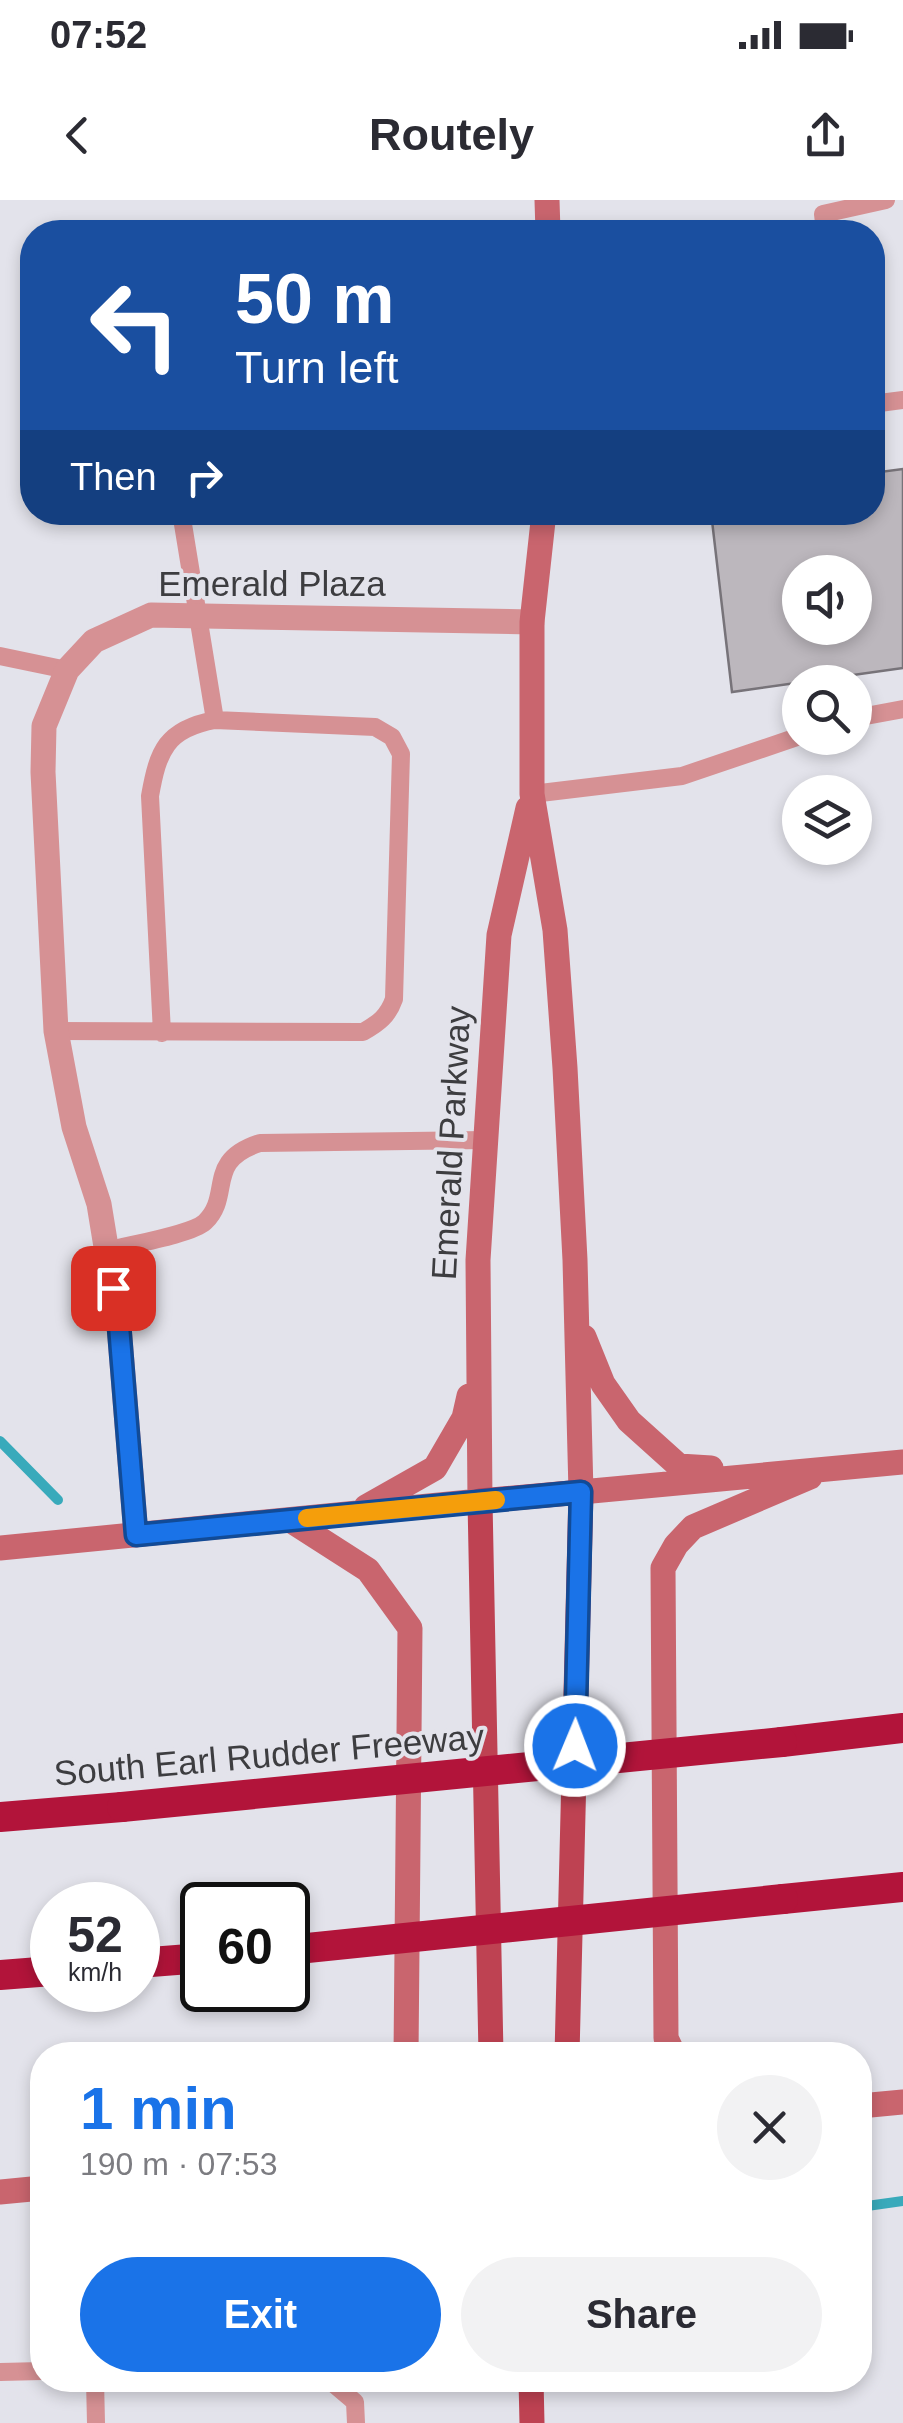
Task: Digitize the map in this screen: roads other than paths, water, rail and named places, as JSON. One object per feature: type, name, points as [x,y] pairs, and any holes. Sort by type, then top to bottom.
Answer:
[{"type":"highway","name":"South Earl Rudder Freeway","points":[[0,1817],[903,1728]]},
{"type":"highway","points":[[310,1948],[903,1887]]},
{"type":"highway","points":[[0,1975],[30,1972]]},
{"type":"main road","name":"Emerald Parkway","points":[[543,525],[532,622],[532,794],[555,930],[577,1320],[581,1492]]},
{"type":"main road","name":"Emerald Parkway","points":[[480,1501],[478,1260],[499,935],[532,794]]},
{"type":"main road","points":[[577,1320],[602,1384],[628,1421],[679,1466],[770,1473]]},
{"type":"main road","points":[[353,1513],[435,1468],[464,1418],[477,1362]]},
{"type":"main road","points":[[0,1548],[903,1462]]},
{"type":"main road","points":[[668,2042],[663,1568],[692,1526],[828,1470]]},
{"type":"main road","points":[[568,2042],[581,1492]]},
{"type":"main road","points":[[480,1501],[491,2042]]},
{"type":"main road","points":[[290,1520],[368,1570],[410,1628],[406,2042]]},
{"type":"main road","points":[[872,2105],[903,2102]]},
{"type":"main road","points":[[0,2192],[30,2189]]},
{"type":"main road","points":[[531,2392],[532,2423]]},
{"type":"street","name":"Emerald Plaza","points":[[136,1535],[119,1326],[99,1204],[74,1127],[56,1031],[44,726],[67,670],[94,641],[151,615],[532,622]]},
{"type":"lane","points":[[824,220],[823,214],[886,200]]},
{"type":"lane","points":[[183,525],[215,720]]},
{"type":"lane","points":[[0,656],[67,670]]},
{"type":"lane","points":[[872,715],[903,710]]},
{"type":"lane","points":[[56,1031],[162,1032],[363,1032],[389,1012],[394,999],[401,754],[392,737],[374,727],[215,720],[198,723],[170,738],[156,764],[150,796],[162,1032]]},
{"type":"lane","points":[[532,794],[682,776],[782,742]]},
{"type":"lane","points":[[106,1250],[180,1233],[205,1222],[215,1203],[220,1175],[240,1150],[260,1143],[485,1140]]},
{"type":"lane","points":[[0,2372],[30,2371]]},
{"type":"lane","points":[[95,2392],[96,2423]]},
{"type":"lane","points":[[344,2392],[356,2402],[356,2423]]},
{"type":"waterway","points":[[0,1441],[58,1500]]},
{"type":"waterway","points":[[872,2205],[903,2201]]}]
